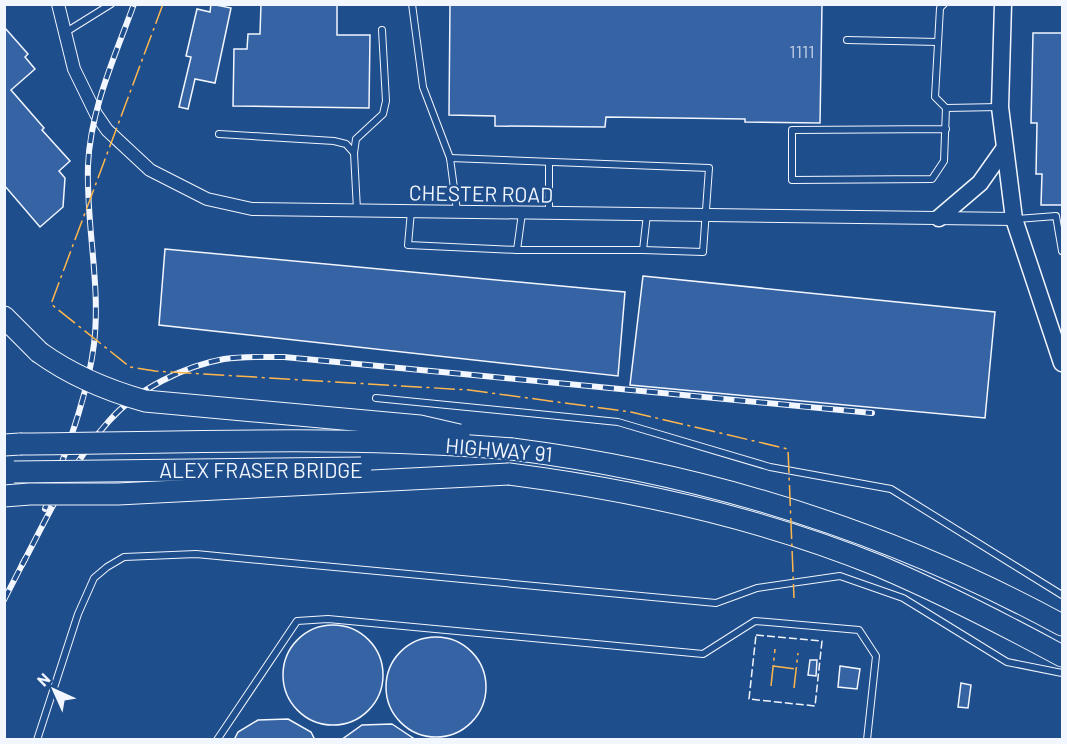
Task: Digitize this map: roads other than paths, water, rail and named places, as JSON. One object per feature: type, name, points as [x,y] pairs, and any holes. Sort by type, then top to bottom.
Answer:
[{"type":"highway","points":[[4,317],[39,352],[61,368],[114,392],[145,401],[420,426],[512,448]]},
{"type":"highway","name":"HIGHWAY 91","points":[[12,445],[364,442],[466,445],[512,448],[615,464],[749,495],[876,538],[974,580],[1062,626]]},
{"type":"highway","name":"ALEX FRASER BRIDGE","points":[[8,472],[363,468],[509,474]]},
{"type":"highway","points":[[4,496],[118,494],[509,474]]},
{"type":"highway","name":"HIGHWAY 91","points":[[509,474],[620,492],[742,520],[834,550],[877,566],[963,605],[1062,656]]},
{"type":"street","name":"CHESTER ROAD","points":[[58,4],[74,69],[96,114],[107,130],[150,170],[207,199],[252,209],[1014,219]]},
{"type":"street","points":[[1003,4],[1000,107],[1014,219],[1062,363]]},
{"type":"street","points":[[939,218],[980,183],[1004,149]]},
{"type":"lane","points":[[65,32],[104,6],[111,4]]},
{"type":"lane","points":[[412,4],[423,87],[450,158],[457,212]]},
{"type":"lane","points":[[944,4],[940,8],[935,97],[946,108],[946,129],[944,161],[932,179],[792,180],[792,129],[946,129]]},
{"type":"lane","points":[[357,211],[354,153],[356,139],[385,109],[382,30]]},
{"type":"lane","points":[[847,40],[938,42]]},
{"type":"lane","points":[[946,108],[1000,107]]},
{"type":"lane","points":[[219,134],[321,139],[346,144],[354,153]]},
{"type":"lane","points":[[411,211],[408,245],[517,250],[703,252],[709,168],[450,158]]},
{"type":"lane","points":[[549,163],[549,213]]},
{"type":"lane","points":[[517,250],[522,213]]},
{"type":"lane","points":[[643,250],[647,214]]},
{"type":"lane","points":[[1014,219],[1056,216],[1062,251]]},
{"type":"lane","points":[[376,398],[618,422],[770,467],[891,489],[1062,595]]},
{"type":"lane","points":[[38,740],[78,614],[94,578],[124,557],[196,554],[717,603],[757,588],[840,576],[903,598],[1007,662],[1062,673]]},
{"type":"lane","points":[[217,740],[297,621],[328,619],[704,654],[755,621],[859,630],[876,656],[867,740]]},
{"type":"railway","points":[[45,509],[74,428],[91,365],[96,300],[88,188],[90,145],[98,104],[134,4]]},
{"type":"railway","points":[[22,565],[72,472],[109,421],[133,399],[162,381],[193,367],[224,359],[284,357],[872,413]]},
{"type":"railway","points":[[4,600],[25,559]]}]
